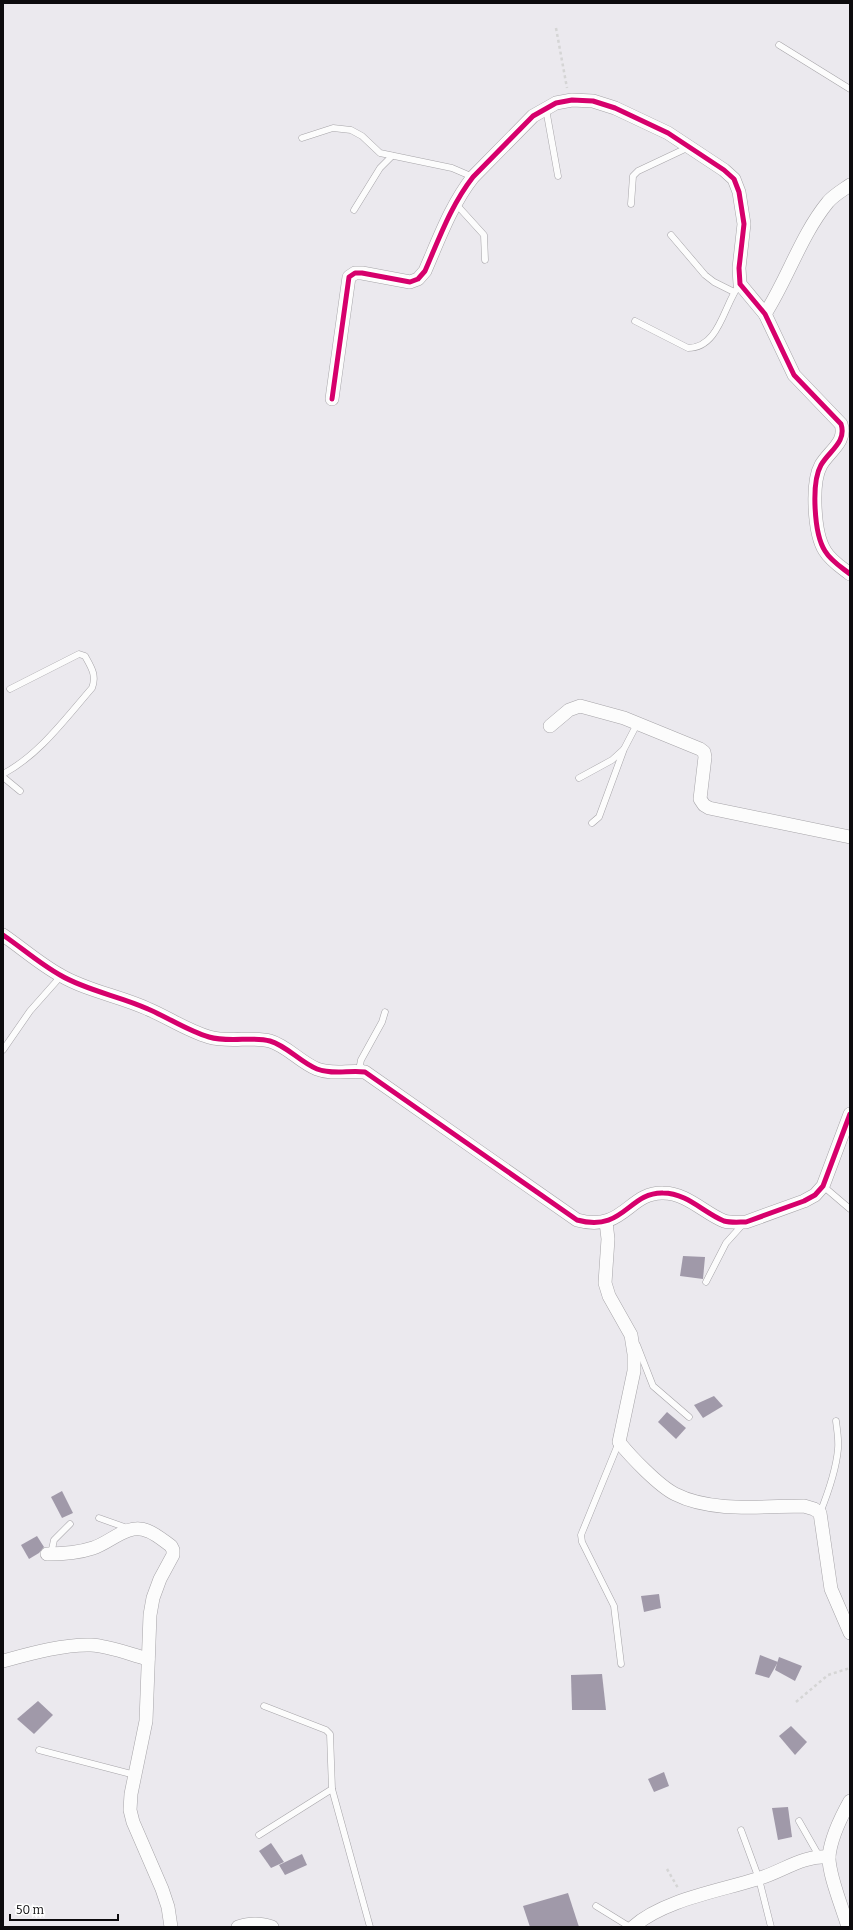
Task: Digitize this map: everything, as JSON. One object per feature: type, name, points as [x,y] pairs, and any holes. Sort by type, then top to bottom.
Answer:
[{"type":"street","points":[[332,399],[349,277],[356,273],[362,273],[410,282],[418,279],[425,271],[455,203],[472,177],[533,116],[546,107],[572,100],[593,101],[615,108],[668,134],[724,170],[734,179],[744,224],[737,288],[765,314],[794,375],[841,424],[843,431],[842,438],[821,464],[817,473],[815,483],[817,527],[820,540],[825,551],[835,563],[850,574]]},
{"type":"street","points":[[765,314],[778,293],[806,236],[829,201],[850,185]]},
{"type":"street","points":[[550,726],[569,710],[580,706],[624,718],[704,752],[705,757],[700,799],[704,805],[709,808],[850,837]]},
{"type":"street","points":[[3,935],[61,976],[147,1008],[196,1033],[211,1038],[227,1040],[268,1040],[278,1044],[306,1064],[318,1069],[332,1072],[365,1072],[576,1220],[588,1223],[606,1222],[617,1217],[648,1194],[664,1192],[687,1199],[725,1221],[746,1222],[804,1201],[815,1195],[823,1186],[850,1114]]},
{"type":"street","points":[[606,1222],[608,1239],[605,1283],[609,1296],[631,1335],[634,1354],[634,1371],[620,1442],[660,1483],[674,1494],[693,1502],[715,1506],[804,1506],[814,1509],[820,1513],[831,1589],[850,1633]]},
{"type":"street","points":[[49,1554],[77,1552],[95,1548],[118,1534],[131,1529],[147,1530],[171,1546],[173,1550],[153,1598],[150,1615],[146,1721],[135,1775],[130,1810],[133,1822],[162,1888],[168,1907],[171,1927]]},
{"type":"street","points":[[3,1661],[40,1650],[90,1645],[116,1650],[148,1659]]},
{"type":"street","points":[[824,1857],[850,1801]]},
{"type":"street","points":[[633,1927],[640,1920],[685,1899],[759,1879],[808,1858],[824,1857]]},
{"type":"street","points":[[824,1857],[831,1872],[848,1927]]},
{"type":"street","points":[[238,1927],[250,1923],[263,1924],[272,1927]]},
{"type":"lane","points":[[780,45],[850,89]]},
{"type":"lane","points":[[546,107],[558,176]]},
{"type":"lane","points":[[302,138],[333,128],[351,130],[362,136],[380,153],[452,168],[472,177]]},
{"type":"lane","points":[[631,204],[632,176],[638,171],[689,147]]},
{"type":"lane","points":[[354,210],[380,168],[392,156]]},
{"type":"lane","points":[[455,203],[484,234],[485,260]]},
{"type":"lane","points":[[635,321],[688,348],[695,348],[702,345],[722,322],[737,288],[714,282],[705,275],[671,235]]},
{"type":"lane","points":[[3,774],[20,765],[36,749],[92,688],[95,680],[93,670],[85,656],[79,654],[10,689]]},
{"type":"lane","points":[[592,823],[599,817],[624,749],[637,724]]},
{"type":"lane","points":[[579,778],[612,760],[624,749]]},
{"type":"lane","points":[[3,777],[20,791]]},
{"type":"lane","points":[[3,1050],[30,1011],[61,976]]},
{"type":"lane","points":[[365,1072],[360,1065],[361,1060],[379,1028],[385,1012]]},
{"type":"lane","points":[[823,1186],[850,1209]]},
{"type":"lane","points":[[706,1282],[726,1243],[746,1222]]},
{"type":"lane","points":[[631,1335],[642,1354],[653,1386],[689,1417]]},
{"type":"lane","points":[[820,1513],[827,1495],[836,1461],[838,1448],[836,1420]]},
{"type":"lane","points":[[620,1442],[581,1535],[582,1542],[614,1606],[621,1664]]},
{"type":"lane","points":[[99,1518],[131,1529]]},
{"type":"lane","points":[[49,1554],[54,1540],[70,1524]]},
{"type":"lane","points":[[264,1706],[326,1730],[330,1734],[332,1789],[370,1927]]},
{"type":"lane","points":[[39,1750],[135,1775]]},
{"type":"lane","points":[[259,1835],[332,1789]]},
{"type":"lane","points":[[799,1821],[824,1857]]},
{"type":"lane","points":[[741,1830],[759,1879],[771,1927]]},
{"type":"lane","points":[[596,1906],[630,1927]]},
{"type":"path","points":[[556,28],[565,80],[572,100]]},
{"type":"path","points":[[796,1702],[828,1675],[850,1668]]},
{"type":"path","points":[[667,1869],[685,1899]]},
{"type":"building","points":[[683,1256],[705,1257],[703,1279],[680,1276]]},
{"type":"building","points":[[714,1396],[723,1406],[703,1418],[694,1405]]},
{"type":"building","points":[[667,1412],[686,1428],[676,1439],[658,1422]]},
{"type":"building","points":[[62,1491],[73,1513],[62,1518],[51,1497]]},
{"type":"building","points":[[37,1536],[44,1547],[39,1553],[29,1559],[21,1545]]},
{"type":"building","points":[[659,1594],[661,1608],[644,1612],[641,1596]]},
{"type":"building","points":[[760,1655],[778,1662],[769,1678],[755,1674]]},
{"type":"building","points":[[779,1657],[802,1666],[795,1681],[775,1670]]},
{"type":"building","points":[[602,1674],[606,1710],[572,1710],[571,1675]]},
{"type":"building","points":[[38,1701],[53,1715],[34,1734],[17,1719]]},
{"type":"building","points":[[791,1726],[807,1742],[795,1755],[779,1736]]},
{"type":"building","points":[[664,1772],[669,1786],[654,1792],[648,1779]]},
{"type":"building","points":[[788,1807],[792,1837],[778,1840],[772,1808]]},
{"type":"building","points":[[271,1843],[284,1862],[271,1868],[259,1851]]},
{"type":"building","points":[[302,1854],[307,1865],[285,1875],[279,1865]]},
{"type":"building","points":[[568,1893],[579,1927],[530,1927],[523,1906]]},
{"type":"cycle path","points":[[332,399],[349,277],[355,273],[362,273],[410,282],[418,279],[425,271],[446,222],[465,188],[473,177],[533,116],[556,103],[572,100],[593,101],[615,108],[668,133],[724,170],[734,179],[739,192],[744,224],[739,268],[740,284],[765,314],[794,375],[841,424],[842,436],[824,460],[818,473],[815,508],[818,533],[827,555],[850,574]]},
{"type":"cycle path","points":[[3,935],[45,966],[70,981],[137,1004],[201,1034],[217,1039],[256,1039],[270,1041],[282,1046],[311,1066],[323,1071],[365,1072],[577,1220],[593,1223],[605,1221],[616,1217],[641,1199],[651,1194],[663,1193],[680,1196],[717,1218],[732,1222],[746,1222],[804,1201],[815,1195],[823,1186],[850,1114]]}]
